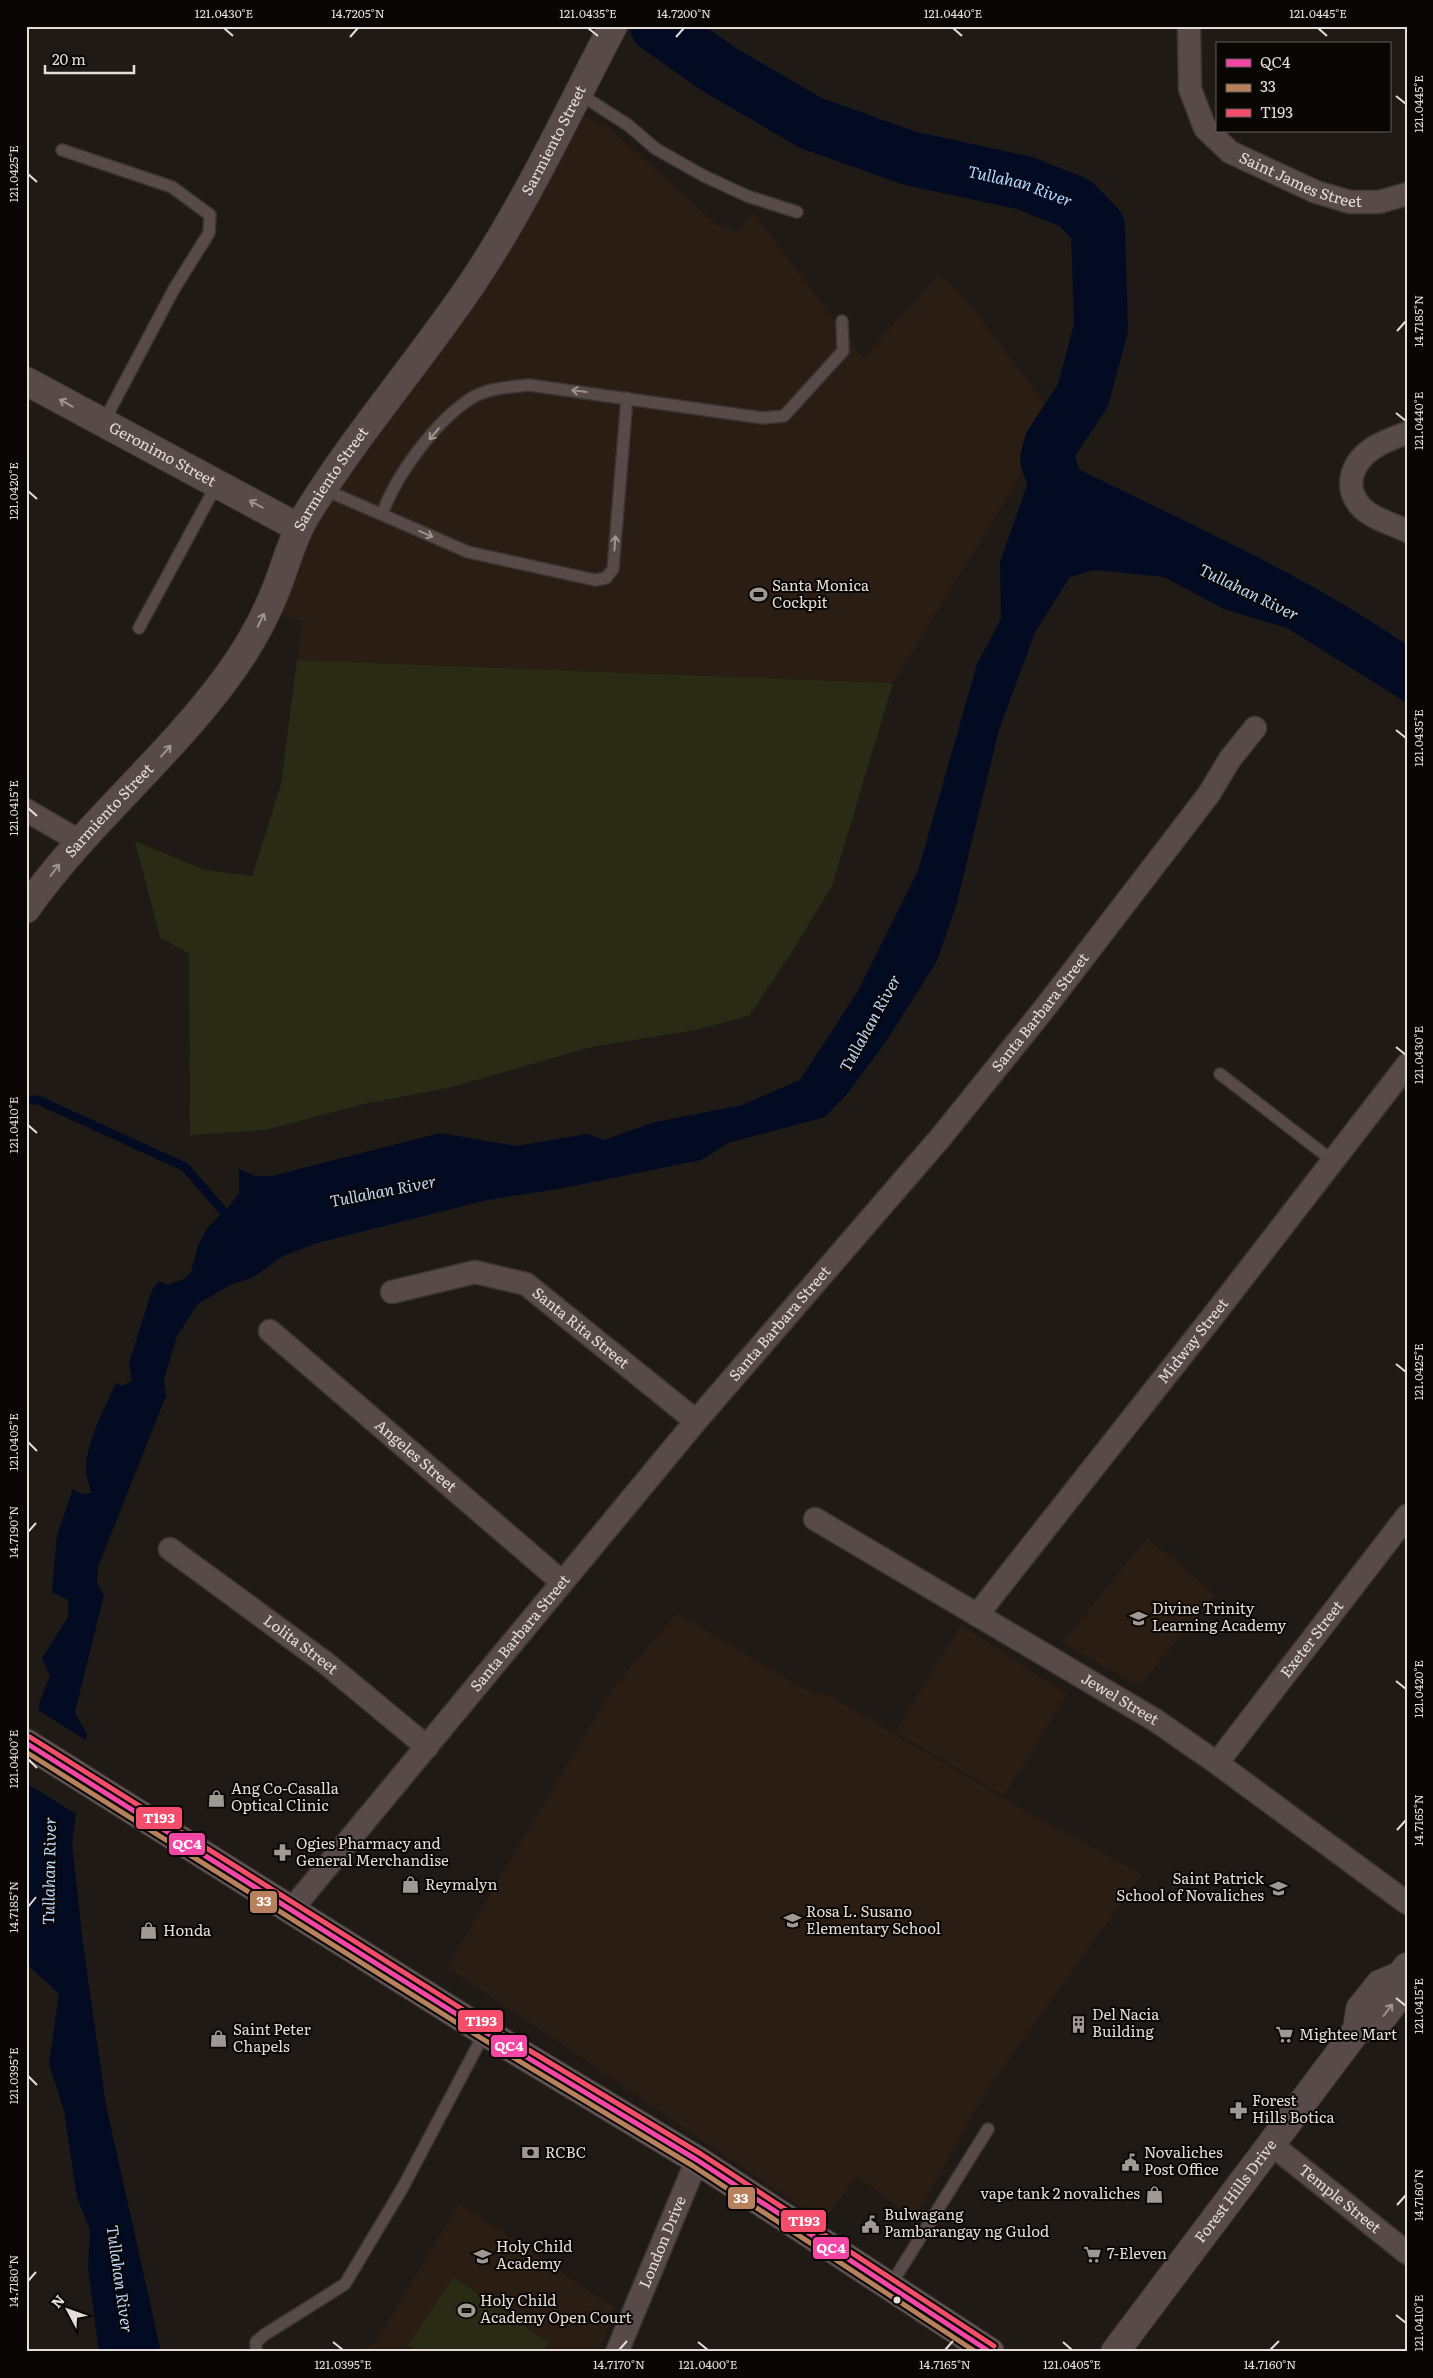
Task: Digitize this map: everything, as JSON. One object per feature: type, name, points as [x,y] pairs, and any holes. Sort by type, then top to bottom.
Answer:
[{"type":"main road","points":[[26,1742],[485,2032],[698,2160],[990,2352]]},
{"type":"street","name":"Sarmiento Street","points":[[26,909],[79,841],[155,764],[228,676],[258,628],[298,528],[323,489],[472,283],[499,242],[613,26]]},
{"type":"street","name":"Saint James Street","points":[[1189,26],[1190,89],[1205,128],[1230,152],[1316,192],[1350,202],[1379,202],[1407,194]]},
{"type":"street","name":"Geronimo Street","points":[[26,381],[298,528]]},
{"type":"street","points":[[1407,433],[1375,447],[1359,461],[1350,477],[1352,494],[1363,509],[1407,530]]},
{"type":"street","name":"Santa Barbara Street","points":[[292,1909],[696,1421],[941,1136],[1044,1009],[1209,794],[1230,759],[1255,728]]},
{"type":"street","points":[[26,810],[79,841]]},
{"type":"street","name":"Midway Street","points":[[977,1615],[1213,1316],[1407,1064]]},
{"type":"street","name":"Santa Rita Street","points":[[392,1292],[475,1272],[526,1284],[696,1421]]},
{"type":"street","name":"Angeles Street","points":[[270,1331],[562,1582]]},
{"type":"street","name":"Exeter Street","points":[[1217,1763],[1407,1516]]},
{"type":"street","name":"Jewel Street","points":[[815,1519],[1155,1720],[1217,1763],[1407,1903]]},
{"type":"street","name":"Lolita Street","points":[[170,1549],[327,1664],[427,1747]]},
{"type":"street","name":"Forest Hills Drive","points":[[1114,2352],[1357,2030],[1378,2023],[1398,1997],[1403,1971]]},
{"type":"street","name":"Temple Street","points":[[1271,2144],[1407,2252]]},
{"type":"street","name":"London Drive","points":[[617,2352],[698,2160]]},
{"type":"lane","points":[[578,93],[628,125],[656,149],[704,176],[747,196],[797,212]]},
{"type":"lane","points":[[62,150],[172,186],[210,215],[208,233],[174,289],[103,423]]},
{"type":"lane","points":[[382,514],[388,498],[419,452],[447,418],[471,398],[502,388],[529,384],[763,418],[784,416],[843,351],[842,321]]},
{"type":"lane","points":[[323,489],[468,552],[595,580],[606,578],[613,569],[627,398]]},
{"type":"lane","points":[[139,628],[217,484]]},
{"type":"lane","points":[[1220,1074],[1333,1160]]},
{"type":"lane","points":[[256,2352],[256,2342],[264,2335],[346,2284],[403,2187],[485,2032]]},
{"type":"lane","points":[[890,2286],[988,2129]]},
{"type":"shaded area","points":[[581,114],[609,128],[716,224],[736,232],[754,213],[863,358],[939,275],[962,294],[1056,418],[893,683],[297,660],[303,621],[270,613],[311,515],[541,197]]},
{"type":"shaded area","name":"Divine Trinity Learning Academy","points":[[1147,1538],[1215,1594],[1139,1686],[1062,1643]]},
{"type":"shaded area","name":"Rosa L. Susano Elementary School","points":[[677,1613],[794,1683],[811,1692],[830,1696],[1034,1816],[1142,1874],[984,2094],[914,2220],[857,2176],[823,2222],[447,1967],[613,1688]]},
{"type":"shaded area","points":[[961,1625],[1067,1694],[1004,1796],[895,1732]]},
{"type":"shaded area","name":"Holy Child Academy","points":[[459,2203],[615,2308],[599,2352],[359,2352],[376,2342]]},
{"type":"green space","points":[[297,660],[893,683],[832,886],[749,1016],[695,1030],[591,1047],[452,1087],[364,1104],[265,1130],[190,1135],[189,954],[160,937],[135,841],[205,870],[252,876],[281,784]]},
{"type":"green space","name":"Holy Child Academy Open Court","points":[[453,2277],[548,2342],[543,2352],[418,2352],[408,2345]]},
{"type":"water","points":[[1047,459],[1072,466],[1285,571],[1407,645],[1407,703],[1287,628],[1224,609],[1164,577],[1094,570],[1070,577],[1035,632],[999,730],[956,906],[937,961],[885,1043],[847,1094],[825,1117],[728,1143],[701,1160],[558,1189],[487,1200],[317,1243],[283,1256],[252,1278],[232,1284],[198,1304],[177,1336],[164,1379],[166,1396],[98,1567],[97,1584],[104,1595],[75,1712],[87,1735],[72,1843],[83,1944],[106,2105],[161,2352],[99,2352],[88,2267],[90,2229],[77,2198],[64,2111],[49,2064],[59,1994],[26,1963],[26,1869],[29,1859],[26,1849],[26,1777],[40,1701],[50,1676],[42,1658],[68,1617],[68,1600],[52,1592],[57,1535],[73,1489],[82,1494],[91,1493],[86,1471],[92,1438],[116,1383],[122,1386],[132,1381],[129,1363],[152,1290],[159,1281],[168,1285],[184,1279],[191,1272],[198,1246],[207,1228],[228,1208],[239,1193],[239,1169],[255,1176],[272,1176],[440,1133],[516,1146],[587,1134],[604,1140],[651,1123],[742,1105],[800,1080],[858,991],[918,871],[977,664],[1001,619],[1000,562],[1032,471]]},
{"type":"pier","points":[[36,1709],[89,1742],[78,1815],[26,1783],[26,1764]]},
{"type":"waterway","name":"Tullahan River","points":[[657,26],[720,70],[811,123],[909,158],[1024,183],[1075,203],[1098,227],[1101,328],[1083,395],[1051,444],[1047,459],[1072,529]]},
{"type":"waterway","points":[[26,1100],[38,1100],[185,1167],[230,1219]]},
{"type":"transit line","name":"T193","points":[[30,1737],[489,2026],[701,2154],[994,2346]]},
{"type":"transit line","name":"QC4","points":[[26,1743],[485,2032],[697,2160],[990,2352]]},
{"type":"transit line","name":"33","points":[[26,1752],[481,2038],[693,2166],[976,2352]]},
{"type":"place","name":"Santa Monica Cockpit","points":[[758,595]]},
{"type":"place","name":"Divine Trinity Learning Academy","points":[[1138,1618]]},
{"type":"place","name":"Ang Co-Casalla Optical Clinic","points":[[217,1798]]},
{"type":"place","name":"Ogies Pharmacy and General Merchandise","points":[[282,1853]]},
{"type":"place","name":"Reymalyn","points":[[411,1885]]},
{"type":"place","name":"Saint Patrick School of Novaliches","points":[[1278,1888]]},
{"type":"place","name":"Rosa L. Susano Elementary School","points":[[792,1921]]},
{"type":"place","name":"Honda","points":[[149,1931]]},
{"type":"place","name":"Del Nacia Building","points":[[1078,2024]]},
{"type":"place","name":"Mightee Mart","points":[[1285,2035]]},
{"type":"place","name":"Saint Peter Chapels","points":[[219,2039]]},
{"type":"place","name":"Forest Hills Botica","points":[[1238,2110]]},
{"type":"place","name":"RCBC","points":[[531,2153]]},
{"type":"place","name":"Novaliches Post Office","points":[[1130,2162]]},
{"type":"place","name":"vape tank 2 novaliches","points":[[1154,2194]]},
{"type":"place","name":"Bulwagang Pambarangay ng Gulod","points":[[870,2224]]},
{"type":"place","name":"7-Eleven","points":[[1093,2254]]},
{"type":"place","name":"Holy Child Academy","points":[[482,2256]]},
{"type":"place","name":"Holy Child Academy Open Court","points":[[466,2310]]}]
